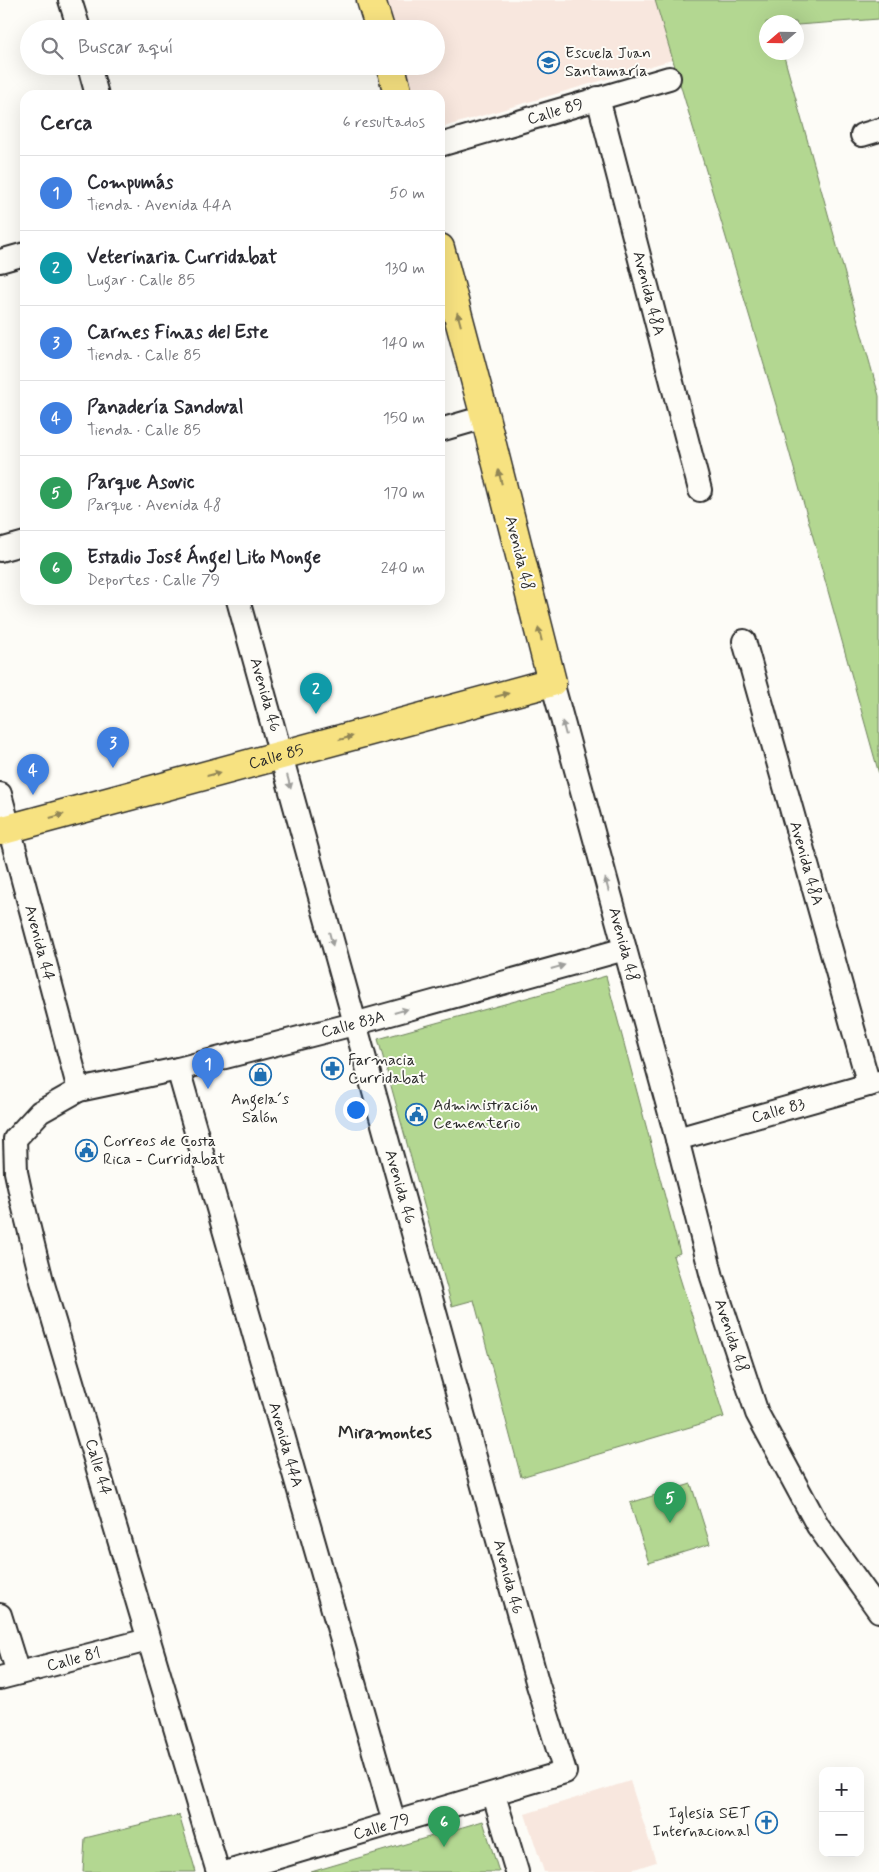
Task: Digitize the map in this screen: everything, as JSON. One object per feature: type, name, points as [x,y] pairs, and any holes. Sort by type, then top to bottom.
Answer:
[{"type":"main road","points":[[371,0],[377,20]]},
{"type":"main road","points":[[392,75],[397,90]]},
{"type":"main road","name":"Avenida 48","points":[[445,267],[552,682]]},
{"type":"main road","name":"Calle 85","points":[[5,830],[552,682]]},
{"type":"street","points":[[70,0],[76,20]]},
{"type":"street","points":[[91,75],[96,90]]},
{"type":"street","name":"Calle 89","points":[[445,144],[669,78]]},
{"type":"street","name":"Avenida 48A","points":[[598,98],[700,490]]},
{"type":"street","points":[[0,261],[20,255]]},
{"type":"street","points":[[445,429],[485,417]]},
{"type":"street","points":[[0,550],[20,544]]},
{"type":"street","name":"Avenida 46","points":[[239,605],[538,1685],[565,1772]]},
{"type":"street","name":"Avenida 48A","points":[[744,641],[874,1084]]},
{"type":"street","name":"Avenida 48","points":[[552,682],[677,1139],[712,1277],[757,1413],[818,1526],[879,1611]]},
{"type":"street","name":"Avenida 44","points":[[0,794],[5,830],[79,1090]]},
{"type":"street","name":"Calle 83A","points":[[79,1090],[178,1069],[354,1024],[625,949]]},
{"type":"street","name":"Avenida 44A","points":[[178,1069],[394,1822]]},
{"type":"street","name":"Calle 83","points":[[677,1139],[874,1084]]},
{"type":"street","name":"Calle 44","points":[[79,1090],[40,1112],[15,1140],[16,1172],[42,1281],[78,1396],[148,1640],[218,1872]]},
{"type":"street","points":[[0,1615],[9,1676]]},
{"type":"street","name":"Calle 81","points":[[9,1676],[148,1640]]},
{"type":"street","name":"Calle 79","points":[[228,1872],[394,1822],[494,1795],[565,1772]]},
{"type":"street","points":[[494,1795],[517,1872]]},
{"type":"shaded area","name":"Escuela Juan Santamaría","points":[[381,0],[658,0],[675,59],[445,127],[445,90],[407,90],[403,75],[445,75],[445,20],[387,20]]},
{"type":"shaded area","points":[[630,1781],[656,1862],[625,1872],[544,1872],[525,1814]]},
{"type":"green space","points":[[655,0],[879,0],[879,19],[804,24],[804,15],[759,15],[759,60],[785,60],[879,396],[879,774],[779,415]]},
{"type":"green space","points":[[606,976],[680,1253],[673,1256],[724,1417],[521,1477],[474,1300],[452,1306],[378,1039]]},
{"type":"green space","points":[[691,1484],[710,1544],[649,1563],[630,1503]]},
{"type":"green space","points":[[179,1815],[196,1872],[83,1872],[85,1838]]},
{"type":"green space","points":[[483,1821],[499,1872],[311,1872]]},
{"type":"place","name":"Escuela Juan Santamaría","points":[[549,62]]},
{"type":"place","name":"Veterinaria Curridabat","points":[[316,714]]},
{"type":"place","name":"Carnes Finas del Este","points":[[113,768]]},
{"type":"place","name":"Panadería Sandoval","points":[[33,795]]},
{"type":"place","name":"Farmacia Curridabat","points":[[332,1069]]},
{"type":"place","name":"Angela´s Salón","points":[[260,1075]]},
{"type":"place","name":"Compumás","points":[[208,1089]]},
{"type":"place","name":"Administración Cementerio","points":[[417,1114]]},
{"type":"place","name":"Correos de Costa Rica - Curridabat","points":[[87,1150]]},
{"type":"place","name":"Parque Asovic","points":[[670,1523]]},
{"type":"place","name":"Iglesia SET Internacional","points":[[766,1822]]},
{"type":"place","name":"Estadio José Ángel Lito Monge","points":[[444,1847]]},
{"type":"district","name":"Miramontes","points":[[385,1433]]}]
